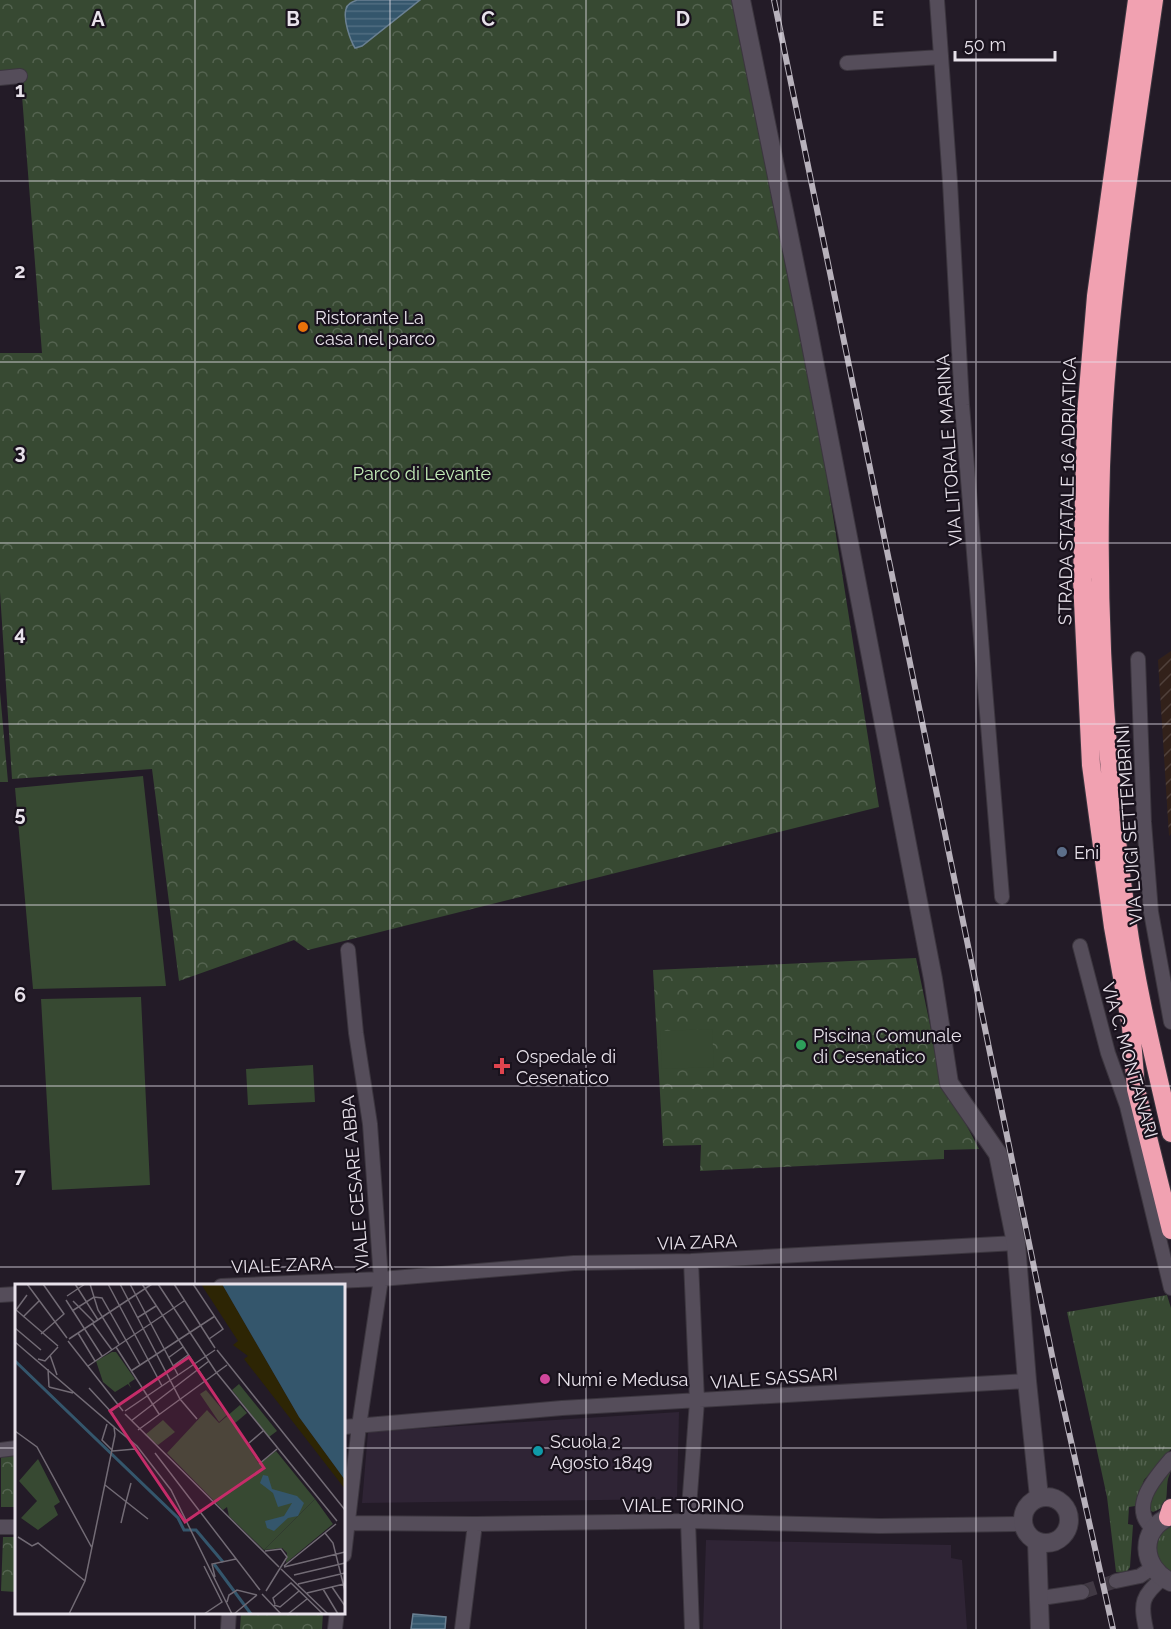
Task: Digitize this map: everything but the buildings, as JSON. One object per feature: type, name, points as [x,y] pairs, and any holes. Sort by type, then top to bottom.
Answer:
[{"type":"highway","name":"STRADA STATALE 16 ADRIATICA","points":[[1137,0],[1096,296],[1086,414],[1082,580],[1091,765],[1111,915],[1131,1027],[1136,1089],[1171,1230]]},
{"type":"highway","name":"STRADA STATALE 16 ADRIATICA","points":[[1154,0],[1112,304],[1103,423],[1100,588],[1108,763],[1127,921],[1145,1022],[1171,1132]]},
{"type":"street","points":[[741,0],[807,324],[931,969],[949,1083],[998,1154],[1016,1243],[1039,1497]]},
{"type":"street","name":"VIA LITORALE MARINA","points":[[937,0],[962,405],[1002,897]]},
{"type":"street","points":[[847,63],[941,57]]},
{"type":"street","points":[[0,78],[20,76]]},
{"type":"street","name":"VIA LUIGI SETTEMBRINI","points":[[1138,659],[1144,822],[1151,912],[1171,1022]]},
{"type":"street","name":"VIA C. MONTANARI","points":[[1080,946],[1108,1053],[1127,1106],[1171,1288]]},
{"type":"street","name":"VIALE CESARE ABBA","points":[[345,1523],[381,1279],[370,1124],[356,1033],[348,950]]},
{"type":"street","name":"VIA ZARA","points":[[381,1279],[574,1263],[691,1261],[1016,1243]]},
{"type":"street","points":[[691,1261],[697,1401],[688,1521],[692,1629]]},
{"type":"street","name":"VIALE ZARA","points":[[266,1284],[381,1279]]},
{"type":"street","points":[[0,1296],[15,1294]]},
{"type":"street","name":"VIALE SASSARI","points":[[345,1427],[562,1408],[1027,1381]]},
{"type":"street","points":[[0,1450],[15,1449]]},
{"type":"street","points":[[1153,1529],[1145,1520],[1143,1506],[1153,1481],[1171,1459]]},
{"type":"street","points":[[1039,1497],[1053,1497],[1064,1505],[1069,1519],[1066,1532],[1055,1541],[1043,1542],[1025,1532],[1022,1524],[1024,1510],[1039,1497]]},
{"type":"street","points":[[1162,1576],[1147,1548],[1153,1529],[1170,1514]]},
{"type":"street","name":"VIALE TORINO","points":[[345,1523],[688,1521],[880,1526],[1022,1524]]},
{"type":"street","points":[[462,1629],[475,1524]]},
{"type":"street","points":[[1043,1542],[1049,1629]]},
{"type":"street","points":[[1040,1629],[1043,1542]]},
{"type":"street","points":[[1116,1581],[1140,1576],[1162,1576]]},
{"type":"street","points":[[1146,1629],[1143,1607],[1146,1592],[1162,1576]]},
{"type":"street","points":[[1048,1597],[1082,1592]]},
{"type":"street","points":[[228,1629],[229,1614]]},
{"type":"street","points":[[335,1629],[337,1614]]},
{"type":"shaded area","points":[[1171,651],[1171,834],[1169,836],[1158,660]]},
{"type":"shaded area","points":[[679,1412],[677,1499],[362,1503],[368,1432]]},
{"type":"shaded area","points":[[706,1540],[951,1545],[951,1558],[962,1560],[967,1629],[703,1629]]},
{"type":"green space","name":"Parco di Levante","points":[[0,0],[732,0],[815,402],[879,807],[308,950],[294,940],[179,981],[152,769],[12,779],[0,592],[0,353],[42,353],[20,70],[0,71]]},
{"type":"green space","points":[[0,692],[8,782],[0,782]]},
{"type":"green space","points":[[143,776],[166,986],[33,989],[15,788]]},
{"type":"green space","points":[[916,958],[941,1077],[979,1149],[944,1150],[944,1159],[700,1171],[701,1145],[663,1146],[653,970]]},
{"type":"green space","points":[[141,997],[150,1185],[52,1190],[41,999]]},
{"type":"green space","points":[[712,1029],[714,1067],[662,1069],[660,1031]]},
{"type":"green space","points":[[313,1065],[315,1102],[248,1105],[246,1069]]},
{"type":"green space","points":[[1167,1295],[1171,1308],[1171,1449],[1144,1480],[1135,1506],[1129,1507],[1128,1524],[1133,1525],[1130,1567],[1126,1573],[1116,1572],[1107,1497],[1067,1312]]},
{"type":"green space","points":[[15,1455],[15,1507],[1,1507],[1,1456]]},
{"type":"green space","points":[[1171,1469],[1165,1503],[1153,1512],[1148,1509],[1156,1487]]},
{"type":"green space","points":[[1171,1521],[1171,1576],[1159,1568],[1152,1541]]},
{"type":"green space","points":[[3,1537],[15,1537],[15,1592],[1,1591]]},
{"type":"green space","points":[[241,1614],[323,1614],[322,1629],[240,1629]]},
{"type":"water","points":[[357,0],[420,0],[362,46],[355,48],[345,13],[347,6]]},
{"type":"water","points":[[413,1614],[446,1617],[445,1629],[411,1629]]},
{"type":"tunnel","points":[[1082,1592],[1116,1581]]},
{"type":"railway","points":[[774,0],[1054,1365],[1113,1629]]},
{"type":"place","name":"Ristorante La casa nel parco","points":[[303,327]]},
{"type":"place","name":"Eni","points":[[1062,852]]},
{"type":"place","name":"Piscina Comunale di Cesenatico","points":[[801,1045]]},
{"type":"place","name":"Ospedale di Cesenatico","points":[[502,1066]]},
{"type":"place","name":"Numi e Medusa","points":[[545,1379]]},
{"type":"place","name":"Scuola 2 Agosto 1849","points":[[538,1451]]}]
